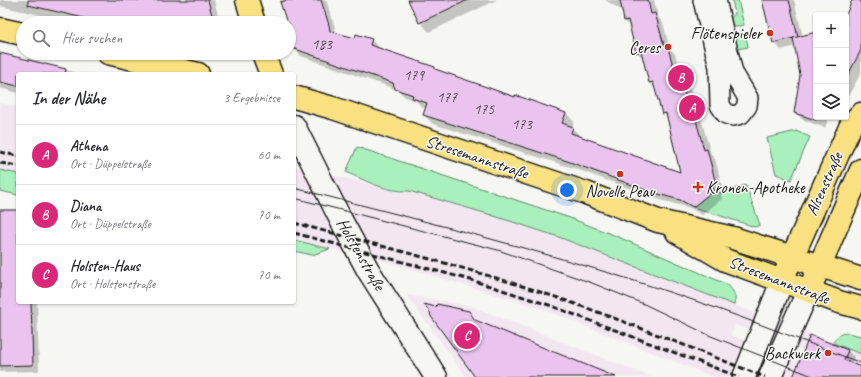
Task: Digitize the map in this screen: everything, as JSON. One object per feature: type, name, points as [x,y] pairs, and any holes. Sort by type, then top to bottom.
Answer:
[{"type":"main road","points":[[247,0],[252,16]]},
{"type":"main road","points":[[0,29],[16,32]]},
{"type":"main road","points":[[138,60],[189,72]]},
{"type":"main road","points":[[266,60],[270,72]]},
{"type":"main road","name":"Stresemannstraße","points":[[296,98],[333,108],[572,188],[658,221],[733,238],[861,279]]},
{"type":"main road","name":"Alsenstraße","points":[[782,281],[851,125],[861,114]]},
{"type":"main road","name":"Holstenstraße","points":[[296,130],[368,270],[436,377]]},
{"type":"main road","name":"Alsenstraße","points":[[808,291],[861,170]]},
{"type":"main road","name":"Stresemannstraße","points":[[658,221],[725,260],[839,302],[861,308]]},
{"type":"main road","points":[[744,377],[782,281]]},
{"type":"main road","points":[[770,377],[808,291]]},
{"type":"street","points":[[703,0],[726,72],[716,0]]},
{"type":"shaded area","points":[[0,103],[16,107],[16,174],[0,170]]},
{"type":"shaded area","points":[[296,166],[398,191],[409,191],[556,236],[861,354],[861,377],[837,377],[848,350],[833,344],[804,351],[735,325],[731,335],[799,363],[793,377],[714,377],[540,308],[391,263],[296,240]]},
{"type":"shaded area","points":[[406,295],[471,306],[651,377],[467,377]]},
{"type":"green space","points":[[732,0],[738,0],[744,25],[728,29],[726,22],[735,14]]},
{"type":"green space","points":[[745,32],[748,47],[737,49],[729,35]]},
{"type":"green space","points":[[796,131],[810,137],[791,180],[776,174],[767,138]]},
{"type":"green space","points":[[357,147],[570,218],[616,236],[728,285],[734,294],[734,305],[556,236],[409,191],[392,190],[369,182],[346,172]]},
{"type":"green space","points":[[0,170],[16,174],[16,195],[0,191]]},
{"type":"green space","points":[[746,185],[760,225],[755,227],[693,207],[714,190],[720,193]]},
{"type":"green space","points":[[296,240],[330,249],[312,255],[296,251]]},
{"type":"green space","points":[[848,333],[861,336],[861,354],[833,343],[839,335]]},
{"type":"building","points":[[28,0],[208,0],[212,16],[75,16],[28,5]]},
{"type":"building","points":[[288,0],[321,0],[330,31],[355,38],[356,34],[372,39],[370,45],[435,67],[435,69],[515,97],[515,95],[566,113],[562,123],[573,127],[571,133],[680,172],[666,113],[662,114],[653,82],[649,83],[641,51],[636,53],[628,20],[624,21],[620,0],[648,0],[651,14],[655,13],[664,45],[667,44],[676,77],[680,75],[688,106],[692,105],[704,150],[707,149],[716,184],[713,186],[714,190],[693,207],[680,200],[651,192],[567,161],[423,115],[427,103],[412,98],[413,95],[395,89],[393,83],[296,49],[296,16],[285,16],[280,2]]},
{"type":"building","points":[[408,0],[468,0],[419,23]]},
{"type":"building","points":[[762,0],[789,0],[798,37],[773,43]]},
{"type":"building","points":[[852,0],[861,0],[861,50],[849,73],[849,12],[847,12]]},
{"type":"building","points":[[813,33],[813,119],[794,113],[800,75],[793,38]]},
{"type":"building","points":[[0,53],[16,57],[16,60],[29,60],[66,69],[65,72],[16,72],[16,86],[0,82]]},
{"type":"building","points":[[0,210],[16,210],[16,304],[31,304],[33,365],[0,366]]},
{"type":"building","points":[[424,304],[436,307],[437,304],[469,311],[475,320],[616,377],[475,377],[430,315],[431,314]]},
{"type":"building","points":[[810,335],[848,350],[844,360],[861,367],[861,377],[793,377]]},
{"type":"tram line","points":[[296,188],[386,211],[615,275],[711,306],[861,363]]},
{"type":"tram line","points":[[296,199],[498,250],[592,283],[644,304],[711,336],[815,377]]},
{"type":"railway","points":[[0,152],[16,156]]},
{"type":"railway","points":[[0,163],[16,166]]},
{"type":"railway","points":[[296,224],[494,277],[553,296],[614,318],[765,377]]},
{"type":"railway","points":[[296,234],[471,280],[549,305],[739,377]]},
{"type":"place","name":"Flötenspieler","points":[[770,33]]},
{"type":"place","name":"Ceres","points":[[668,47]]},
{"type":"place","name":"Diana","points":[[681,78]]},
{"type":"place","name":"Athena","points":[[692,108]]},
{"type":"place","name":"Novelle Peau","points":[[620,174]]},
{"type":"place","name":"Kronen-Apotheke","points":[[698,187]]},
{"type":"place","name":"Holsten-Haus","points":[[467,336]]},
{"type":"place","name":"Backwerk","points":[[828,353]]}]
